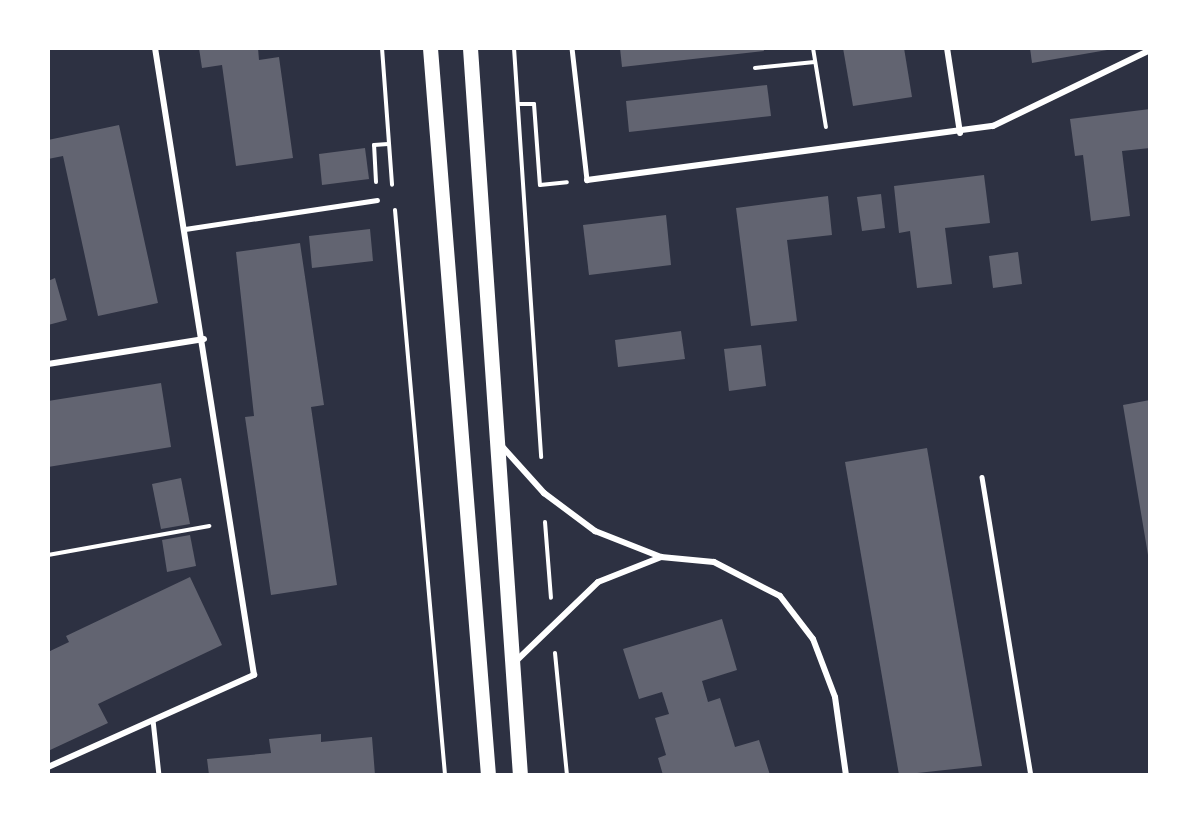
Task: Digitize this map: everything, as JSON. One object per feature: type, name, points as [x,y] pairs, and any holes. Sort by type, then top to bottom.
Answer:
[{"type":"main road","points":[[430,48],[488,775]]},
{"type":"main road","points":[[470,48],[510,667],[520,775]]},
{"type":"street","points":[[48,767],[254,675],[234,522],[155,48]]},
{"type":"street","points":[[947,48],[960,134]]},
{"type":"street","points":[[587,180],[960,134],[1033,111],[1150,50]]},
{"type":"street","points":[[48,364],[204,339]]},
{"type":"street","points":[[496,439],[544,493],[595,531],[661,557],[714,562],[780,596],[813,639],[836,697],[846,775]]},
{"type":"street","points":[[510,667],[552,621],[598,582],[661,557]]},
{"type":"lane","points":[[572,48],[587,180]]},
{"type":"lane","points":[[185,229],[377,200]]},
{"type":"lane","points":[[982,477],[1031,775]]},
{"type":"lane","points":[[153,720],[159,775]]},
{"type":"path","points":[[382,48],[393,192]]},
{"type":"path","points":[[514,48],[552,621],[567,775]]},
{"type":"path","points":[[813,48],[829,150]]},
{"type":"path","points":[[755,68],[815,62]]},
{"type":"path","points":[[518,104],[534,104],[540,185],[587,180]]},
{"type":"path","points":[[377,200],[374,145],[388,144]]},
{"type":"path","points":[[394,204],[445,775]]},
{"type":"path","points":[[48,555],[234,522]]},
{"type":"building","points":[[199,48],[258,48],[259,60],[279,57],[293,158],[236,166],[222,65],[202,68]]},
{"type":"building","points":[[620,48],[763,48],[764,51],[622,67]]},
{"type":"building","points":[[843,48],[904,48],[912,97],[853,106]]},
{"type":"building","points":[[1030,48],[1112,48],[1113,49],[1032,63]]},
{"type":"building","points":[[767,85],[771,116],[629,132],[626,101]]},
{"type":"building","points":[[1150,109],[1150,148],[1122,151],[1130,216],[1091,221],[1083,155],[1075,156],[1070,119]]},
{"type":"building","points":[[119,125],[158,303],[98,316],[63,156],[48,159],[48,140]]},
{"type":"building","points":[[365,148],[369,179],[322,185],[319,154]]},
{"type":"building","points":[[984,175],[990,223],[945,228],[952,284],[917,288],[910,231],[899,233],[894,186]]},
{"type":"building","points":[[881,194],[885,228],[862,231],[857,197]]},
{"type":"building","points":[[828,196],[832,235],[787,240],[797,321],[751,326],[736,208]]},
{"type":"building","points":[[666,215],[671,265],[589,275],[583,225]]},
{"type":"building","points":[[370,229],[373,261],[312,268],[309,236]]},
{"type":"building","points":[[300,243],[324,405],[311,407],[337,585],[271,595],[245,417],[254,416],[236,252]]},
{"type":"building","points":[[1018,252],[1022,284],[993,288],[989,256]]},
{"type":"building","points":[[55,278],[67,320],[48,325],[48,281]]},
{"type":"building","points":[[681,331],[685,359],[618,367],[615,340]]},
{"type":"building","points":[[761,345],[766,386],[729,391],[724,349]]},
{"type":"building","points":[[161,383],[171,447],[48,467],[48,401]]},
{"type":"building","points":[[1150,400],[1150,561],[1149,561],[1123,405]]},
{"type":"building","points":[[927,448],[982,766],[899,775],[845,462]]},
{"type":"building","points":[[181,478],[190,524],[161,529],[152,484]]},
{"type":"building","points":[[190,535],[196,566],[167,572],[162,540]]},
{"type":"building","points":[[190,577],[222,645],[98,704],[108,723],[48,751],[48,652],[69,642],[66,636]]},
{"type":"building","points":[[722,619],[737,670],[702,681],[708,702],[720,698],[735,747],[759,740],[770,775],[663,775],[658,758],[666,755],[655,718],[669,714],[662,692],[639,699],[623,649]]},
{"type":"building","points":[[321,734],[321,742],[372,737],[375,775],[209,775],[207,759],[271,753],[269,739]]}]
